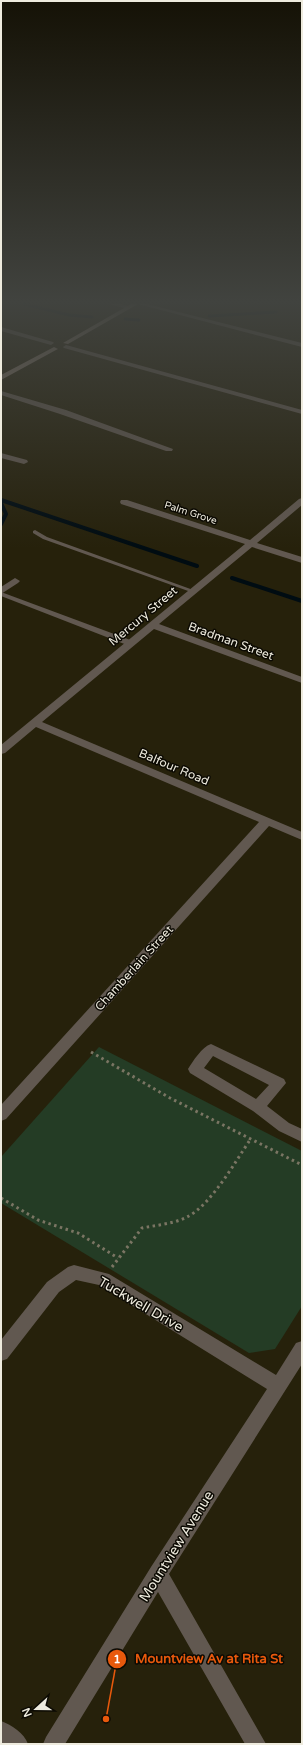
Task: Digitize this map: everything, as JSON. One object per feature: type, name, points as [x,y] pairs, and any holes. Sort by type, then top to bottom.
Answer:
[{"type":"street","points":[[208,385],[302,412]]},
{"type":"street","points":[[1,393],[63,412],[169,449]]},
{"type":"street","points":[[1,455],[24,462]]},
{"type":"street","name":"Mercury Street","points":[[1,751],[302,501]]},
{"type":"street","name":"Palm Grove","points":[[124,502],[302,560]]},
{"type":"street","points":[[1,591],[14,581]]},
{"type":"street","name":"Bradman Street","points":[[152,625],[302,680]]},
{"type":"street","name":"Balfour Road","points":[[36,723],[302,836]]},
{"type":"street","name":"Chamberlain Street","points":[[1,1115],[267,821]]},
{"type":"street","points":[[258,1107],[279,1083],[211,1049],[195,1070],[258,1107],[284,1127],[302,1136]]},
{"type":"street","name":"Tuckwell Drive","points":[[1,1353],[53,1287],[74,1272],[103,1279],[278,1386]]},
{"type":"street","name":"Mountview Avenue","points":[[53,1744],[158,1574],[302,1349]]},
{"type":"street","points":[[158,1574],[256,1744]]},
{"type":"street","points":[[1,1731],[18,1744]]},
{"type":"lane","points":[[35,532],[45,538],[193,591]]},
{"type":"lane","points":[[1,594],[130,643]]},
{"type":"path","points":[[91,1052],[170,1098],[250,1140],[265,1145],[302,1165]]},
{"type":"path","points":[[103,1279],[142,1228],[191,1216],[203,1207],[250,1140]]},
{"type":"path","points":[[1,1198],[38,1220],[78,1233],[118,1258]]},
{"type":"green space","points":[[99,1047],[302,1151],[302,1306],[275,1349],[249,1353],[1,1203],[1,1157]]},
{"type":"waterway","points":[[1,500],[197,566]]},
{"type":"waterway","points":[[1,503],[6,514],[1,524]]},
{"type":"waterway","points":[[232,578],[302,601]]},
{"type":"place","name":"Mountview Av at Rita St","points":[[106,1719]]}]
